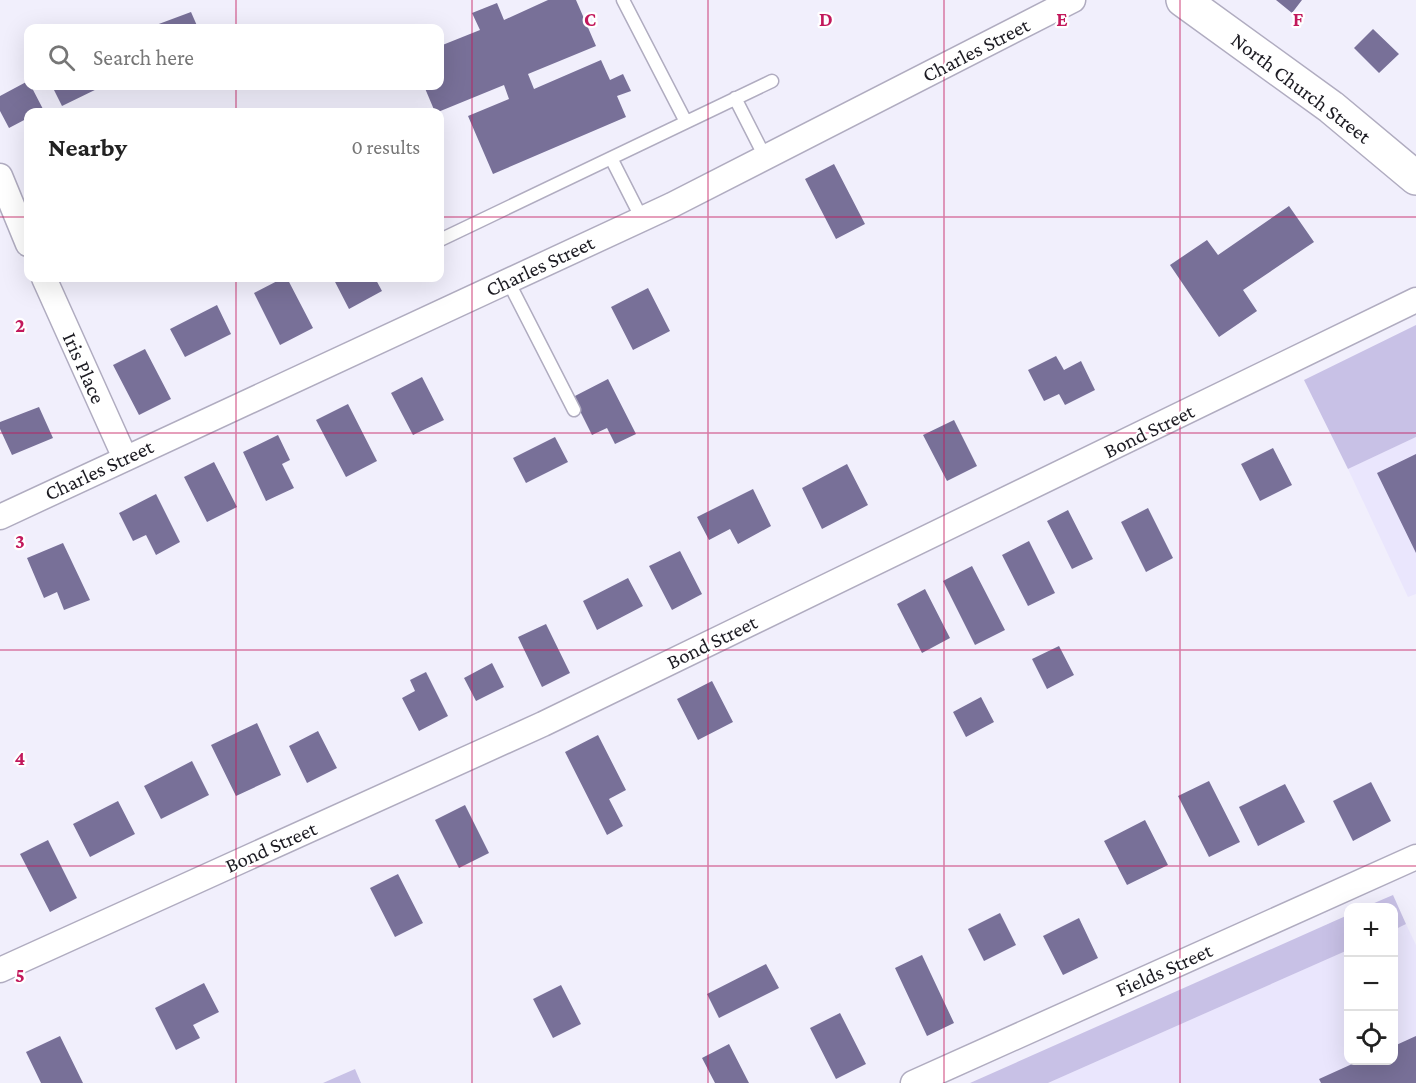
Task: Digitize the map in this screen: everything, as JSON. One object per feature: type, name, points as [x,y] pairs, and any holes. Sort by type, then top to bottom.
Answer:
[{"type":"main road","name":"North Church Street","points":[[1183,0],[1331,107],[1416,178]]},
{"type":"street","name":"Charles Street","points":[[0,517],[672,205],[1073,0]]},
{"type":"street","points":[[0,176],[24,234]]},
{"type":"street","name":"Iris Place","points":[[46,282],[125,458]]},
{"type":"street","name":"Bond Street","points":[[0,970],[543,724],[1416,300]]},
{"type":"street","name":"Fields Street","points":[[913,1083],[1416,857]]},
{"type":"lane","points":[[623,0],[686,122]]},
{"type":"lane","points":[[444,238],[772,81]]},
{"type":"lane","points":[[735,98],[765,157]]},
{"type":"lane","points":[[611,158],[642,219]]},
{"type":"lane","points":[[508,281],[574,410]]},
{"type":"shaded area","points":[[1416,325],[1416,437],[1348,469],[1304,380]]},
{"type":"shaded area","points":[[1416,437],[1416,594],[1408,597],[1348,469]]},
{"type":"shaded area","points":[[1393,895],[1397,903],[1374,903]]},
{"type":"shaded area","points":[[1398,906],[1406,924],[1398,928]]},
{"type":"shaded area","points":[[1344,917],[1344,952],[1048,1083],[970,1083]]},
{"type":"shaded area","points":[[1406,924],[1416,945],[1416,1083],[1048,1083],[1344,952],[1344,1065],[1398,1065],[1398,928]]},
{"type":"shaded area","points":[[355,1069],[361,1083],[323,1083]]},
{"type":"building","points":[[548,0],[576,0],[596,46],[528,74],[534,89],[601,60],[610,80],[623,74],[631,91],[617,96],[626,117],[493,174],[468,116],[509,99],[504,85],[444,110],[433,108],[426,90],[444,90],[444,44],[480,30],[472,13],[497,3],[504,20]]},
{"type":"building","points":[[1276,0],[1302,0],[1292,13]]},
{"type":"building","points":[[191,12],[196,24],[159,24]]},
{"type":"building","points":[[1373,29],[1399,54],[1379,73],[1354,48]]},
{"type":"building","points":[[24,83],[24,90],[33,90],[42,108],[24,108],[24,120],[9,128],[0,111],[0,96]]},
{"type":"building","points":[[54,90],[95,90],[62,106]]},
{"type":"building","points":[[834,164],[865,224],[836,239],[805,179]]},
{"type":"building","points":[[1289,206],[1314,242],[1243,290],[1257,311],[1219,337],[1170,265],[1207,240],[1218,255]]},
{"type":"building","points":[[275,282],[289,282],[313,328],[280,345],[254,293]]},
{"type":"building","points":[[335,282],[377,282],[382,291],[349,309]]},
{"type":"building","points":[[648,288],[670,331],[633,350],[611,307]]},
{"type":"building","points":[[217,305],[231,334],[185,357],[170,329]]},
{"type":"building","points":[[145,349],[171,399],[139,415],[113,365]]},
{"type":"building","points":[[1056,356],[1064,370],[1081,361],[1095,390],[1065,405],[1059,394],[1044,401],[1028,370]]},
{"type":"building","points":[[422,377],[444,420],[413,435],[391,393]]},
{"type":"building","points":[[608,379],[636,434],[615,444],[607,428],[592,435],[573,397]]},
{"type":"building","points":[[348,404],[377,461],[346,477],[316,420]]},
{"type":"building","points":[[39,407],[53,438],[12,455],[0,429],[0,422]]},
{"type":"building","points":[[954,420],[977,466],[947,481],[923,435]]},
{"type":"building","points":[[278,435],[290,460],[282,464],[294,488],[266,501],[243,452]]},
{"type":"building","points":[[555,437],[568,462],[526,483],[513,458]]},
{"type":"building","points":[[1273,448],[1292,485],[1260,501],[1241,464]]},
{"type":"building","points":[[1416,454],[1416,553],[1377,473]]},
{"type":"building","points":[[214,462],[237,507],[207,522],[184,477]]},
{"type":"building","points":[[847,464],[868,505],[822,529],[802,488]]},
{"type":"building","points":[[753,489],[771,526],[738,544],[730,529],[709,540],[697,517]]},
{"type":"building","points":[[156,494],[180,542],[156,555],[146,535],[133,541],[119,513]]},
{"type":"building","points":[[1148,508],[1173,558],[1146,572],[1121,522]]},
{"type":"building","points":[[1068,510],[1093,559],[1072,569],[1047,521]]},
{"type":"building","points":[[1029,541],[1055,593],[1028,606],[1002,555]]},
{"type":"building","points":[[63,543],[90,600],[64,610],[57,592],[44,598],[27,558]]},
{"type":"building","points":[[680,551],[702,594],[672,610],[649,566]]},
{"type":"building","points":[[972,566],[1005,630],[975,645],[943,581]]},
{"type":"building","points":[[628,578],[643,606],[597,630],[583,601]]},
{"type":"building","points":[[925,589],[950,638],[922,653],[897,604]]},
{"type":"building","points":[[546,624],[570,673],[542,687],[518,637]]},
{"type":"building","points":[[1059,646],[1074,675],[1047,689],[1032,659]]},
{"type":"building","points":[[492,663],[504,687],[476,701],[464,678]]},
{"type":"building","points":[[426,672],[448,716],[419,731],[402,698],[415,691],[410,680]]},
{"type":"building","points":[[712,681],[733,722],[698,740],[677,699]]},
{"type":"building","points":[[981,697],[994,722],[966,737],[953,712]]},
{"type":"building","points":[[257,723],[281,775],[236,796],[211,745]]},
{"type":"building","points":[[318,731],[337,768],[307,783],[289,746]]},
{"type":"building","points":[[598,735],[626,790],[609,799],[623,826],[607,835],[565,752]]},
{"type":"building","points":[[192,761],[209,795],[161,819],[144,786]]},
{"type":"building","points":[[1209,781],[1240,842],[1209,857],[1178,796]]},
{"type":"building","points":[[1371,782],[1391,821],[1353,841],[1333,801]]},
{"type":"building","points":[[1285,784],[1305,822],[1258,846],[1239,807]]},
{"type":"building","points":[[118,801],[135,834],[90,857],[73,824]]},
{"type":"building","points":[[465,805],[489,853],[459,868],[435,820]]},
{"type":"building","points":[[1145,820],[1168,865],[1127,885],[1104,841]]},
{"type":"building","points":[[48,840],[77,898],[50,912],[20,854]]},
{"type":"building","points":[[398,874],[423,923],[395,937],[370,888]]},
{"type":"building","points":[[1000,913],[1016,945],[984,961],[968,929]]},
{"type":"building","points":[[1079,918],[1098,958],[1063,975],[1043,936]]},
{"type":"building","points":[[922,955],[954,1023],[927,1036],[895,968]]},
{"type":"building","points":[[766,964],[779,988],[719,1018],[707,994]]},
{"type":"building","points":[[204,983],[219,1012],[193,1025],[200,1038],[176,1050],[155,1008]]},
{"type":"building","points":[[561,985],[581,1024],[553,1038],[533,999]]},
{"type":"building","points":[[840,1013],[866,1064],[836,1079],[810,1028]]},
{"type":"building","points":[[60,1036],[83,1083],[41,1083],[26,1052]]},
{"type":"building","points":[[1416,1036],[1416,1083],[1321,1083],[1319,1079],[1350,1065],[1398,1065],[1398,1044]]},
{"type":"building","points":[[729,1044],[749,1083],[715,1083],[702,1058]]}]
